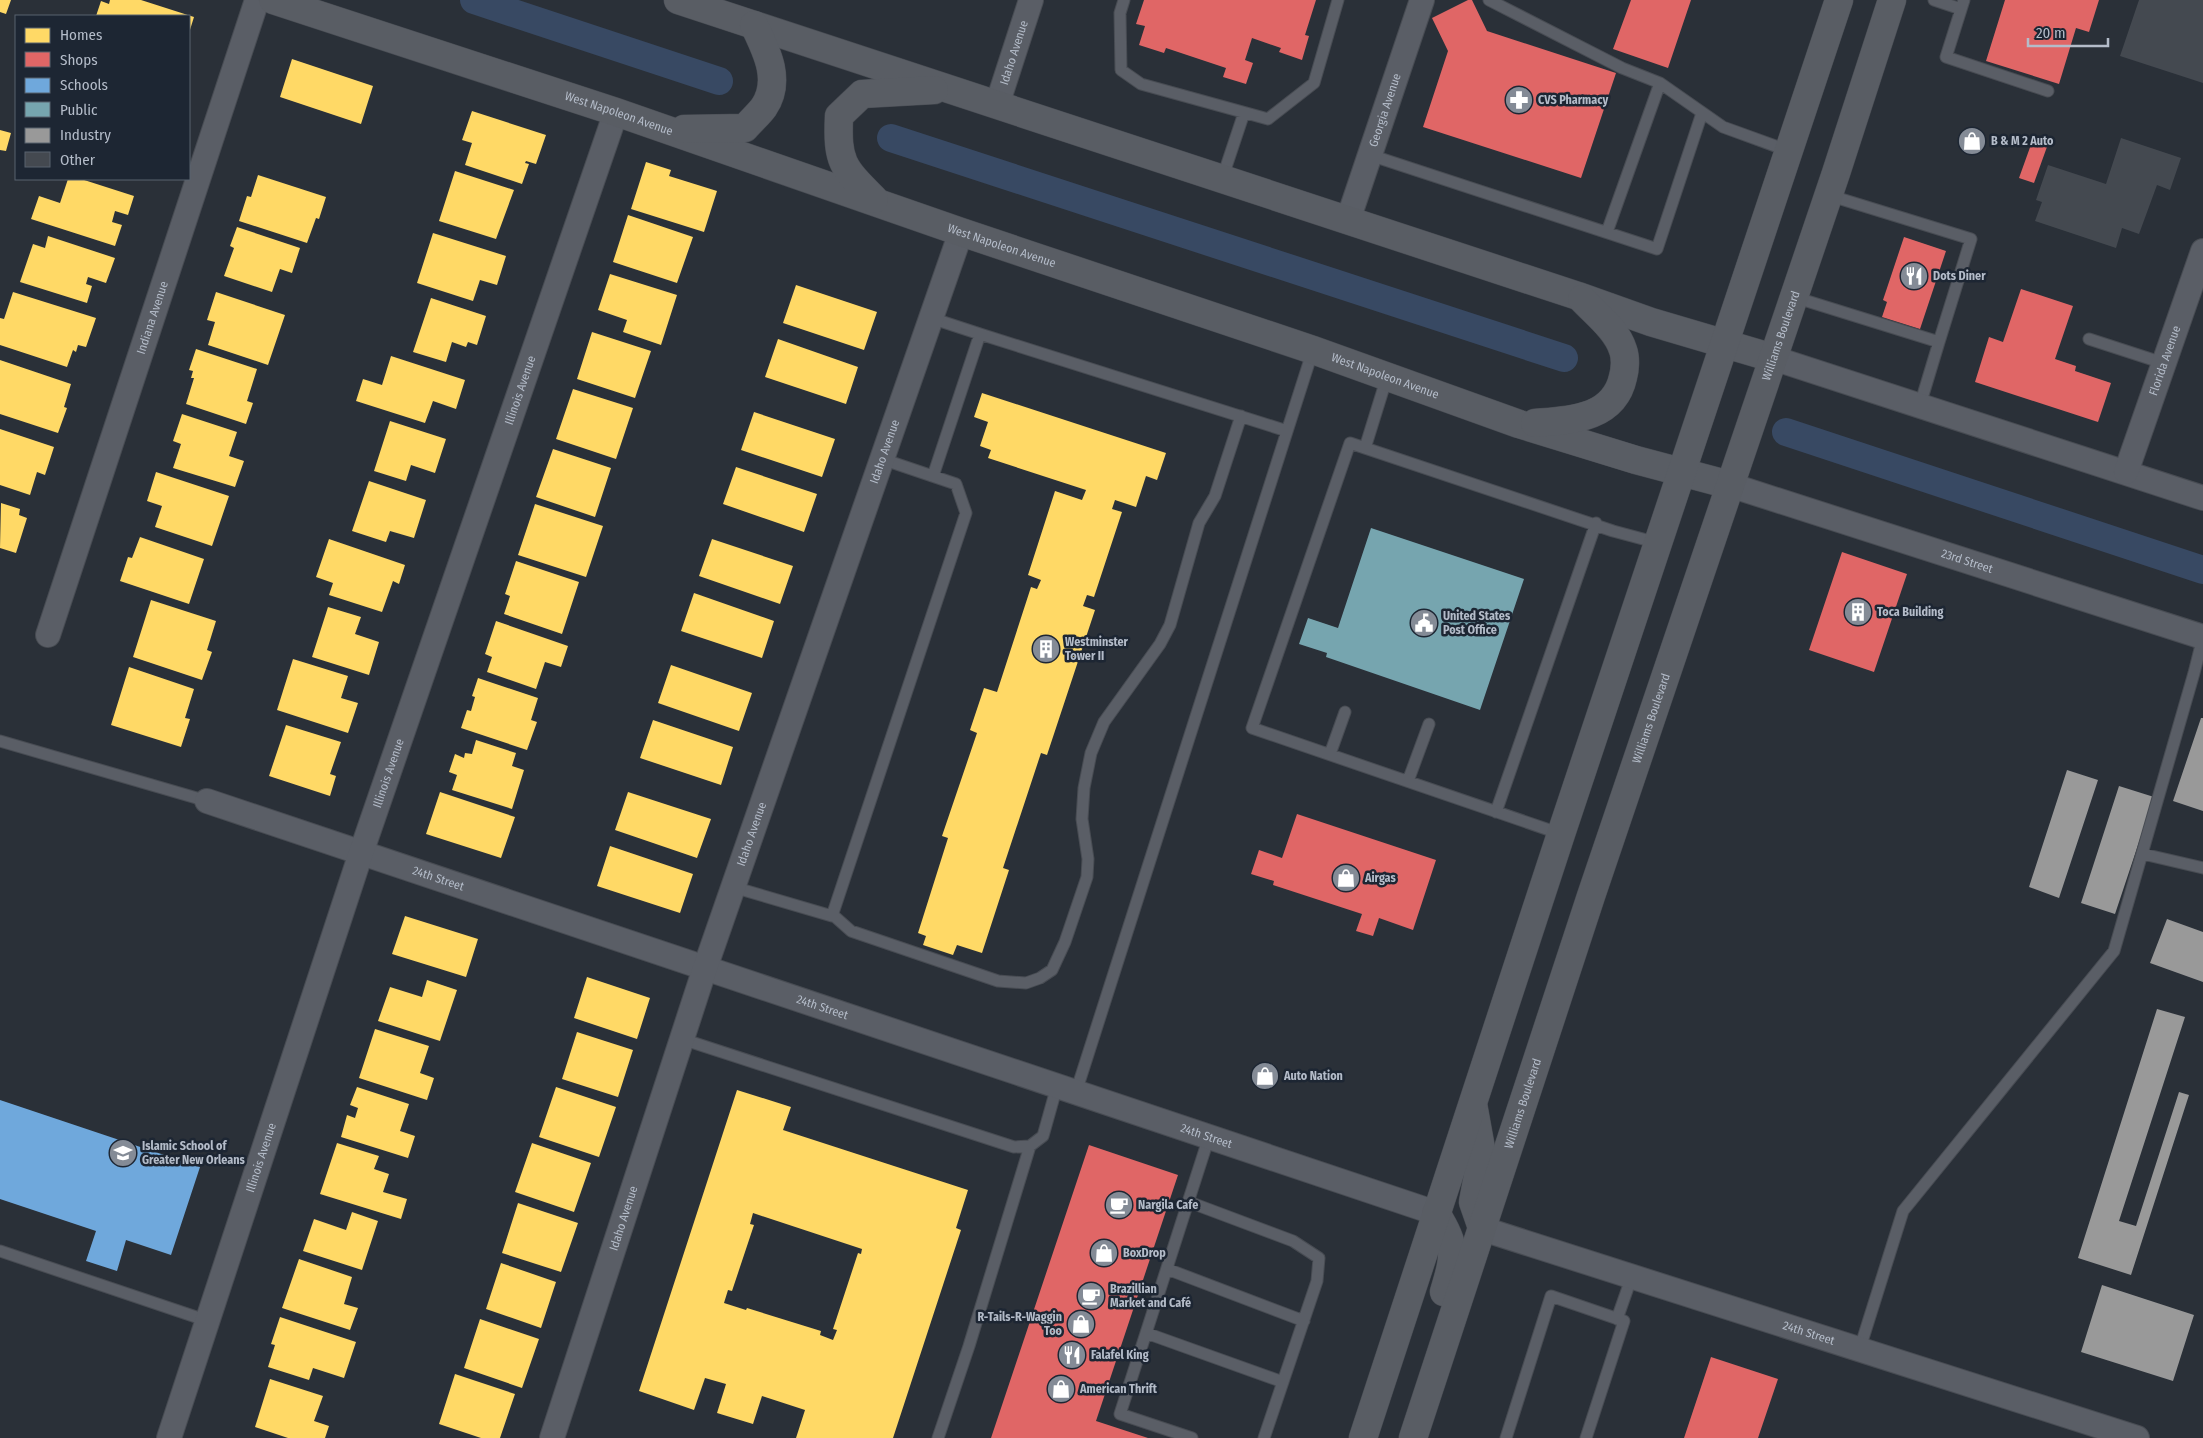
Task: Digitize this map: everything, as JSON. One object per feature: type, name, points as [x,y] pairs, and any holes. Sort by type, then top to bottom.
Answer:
[{"type":"main road","name":"West Napoleon Avenue","points":[[273,0],[616,112],[961,232],[1312,350],[1519,424],[1730,485]]},
{"type":"main road","points":[[678,0],[1578,296],[1651,322],[1773,358]]},
{"type":"main road","points":[[1363,1438],[1561,834],[1839,0]]},
{"type":"main road","name":"Williams Boulevard","points":[[1413,1438],[1594,886],[1794,298],[1892,0]]},
{"type":"main road","points":[[665,130],[745,128],[764,106],[771,88],[770,59],[754,25]]},
{"type":"main road","points":[[877,203],[847,172],[838,146],[839,116],[862,94],[950,90]]},
{"type":"main road","points":[[1519,424],[1571,420],[1585,416],[1605,408],[1620,390],[1625,371],[1624,351],[1612,331],[1578,296]]},
{"type":"main road","points":[[1473,1102],[1482,1154],[1473,1202],[1483,1229]]},
{"type":"main road","points":[[1436,1214],[1449,1235],[1453,1260],[1431,1337],[1438,1364]]},
{"type":"street","name":"Indiana Avenue","points":[[48,635],[257,0]]},
{"type":"street","name":"Idaho Avenue","points":[[997,105],[1031,0]]},
{"type":"street","name":"Georgia Avenue","points":[[1348,220],[1422,0]]},
{"type":"street","name":"Illinois Avenue","points":[[170,1438],[361,853],[616,112]]},
{"type":"street","name":"Idaho Avenue","points":[[552,1438],[705,968],[961,232]]},
{"type":"street","name":"Florida Avenue","points":[[2126,472],[2203,251]]},
{"type":"street","points":[[1773,358],[2203,498]]},
{"type":"street","name":"23rd Street","points":[[1730,485],[2203,637]]},
{"type":"street","name":"24th Street","points":[[207,802],[1436,1214]]},
{"type":"street","name":"24th Street","points":[[1483,1229],[2137,1438]]},
{"type":"lane","points":[[1124,0],[1120,13],[1121,70],[1141,84],[1268,119],[1314,82],[1338,0]]},
{"type":"lane","points":[[1489,0],[1622,68],[1660,82],[1723,127],[1789,151]]},
{"type":"lane","points":[[1934,0],[1963,5],[1946,57],[2048,91]]},
{"type":"lane","points":[[1607,232],[1660,82]]},
{"type":"lane","points":[[1222,179],[1244,113]]},
{"type":"lane","points":[[1370,155],[1657,249],[1702,113]]},
{"type":"lane","points":[[1828,195],[1971,239],[1920,405]]},
{"type":"lane","points":[[1794,298],[1939,342]]},
{"type":"lane","points":[[931,318],[1287,431]]},
{"type":"lane","points":[[933,476],[980,334]]},
{"type":"lane","points":[[2088,339],[2163,363]]},
{"type":"lane","points":[[682,1039],[1014,1148],[1030,1146],[1043,1136],[1066,1089],[1287,431],[1312,350]]},
{"type":"lane","points":[[1365,448],[1388,377]]},
{"type":"lane","points":[[733,887],[832,915],[851,931],[998,981],[1026,983],[1040,978],[1052,970],[1065,942],[1086,877],[1088,860],[1082,819],[1084,788],[1091,753],[1104,722],[1160,644],[1170,624],[1199,523],[1215,496],[1242,416]]},
{"type":"lane","points":[[1561,834],[1252,728],[1350,443],[1658,544]]},
{"type":"lane","points":[[832,915],[966,513],[956,484],[882,458]]},
{"type":"lane","points":[[1496,812],[1596,524]]},
{"type":"lane","points":[[1860,1348],[1903,1211],[2114,951],[2203,637]]},
{"type":"lane","points":[[1330,754],[1344,712]]},
{"type":"lane","points":[[1408,781],[1429,724]]},
{"type":"lane","points":[[0,741],[207,802]]},
{"type":"lane","points":[[2142,854],[2203,868]]},
{"type":"lane","points":[[1192,1438],[1120,1414],[1210,1138]]},
{"type":"lane","points":[[938,1438],[969,1346],[1030,1146]]},
{"type":"lane","points":[[1189,1202],[1293,1241],[1319,1258],[1317,1281],[1264,1438]]},
{"type":"lane","points":[[0,1251],[208,1321]]},
{"type":"lane","points":[[1167,1269],[1304,1321]]},
{"type":"lane","points":[[1617,1319],[1632,1276]]},
{"type":"lane","points":[[1506,1438],[1551,1296],[1624,1321],[1586,1438]]},
{"type":"lane","points":[[1146,1333],[1283,1382]]},
{"type":"building: Homes","points":[[0,0],[11,0],[6,14],[0,12]]},
{"type":"building: Homes","points":[[110,0],[141,0],[188,15],[96,15],[101,1],[109,4]]},
{"type":"building: Homes","points":[[190,16],[194,17],[190,30]]},
{"type":"building: Homes","points":[[292,59],[373,86],[361,124],[280,97]]},
{"type":"building: Homes","points":[[472,111],[546,135],[536,164],[526,161],[525,163],[529,164],[522,184],[465,165],[472,143],[462,140]]},
{"type":"building: Homes","points":[[0,130],[11,133],[6,151],[0,150]]},
{"type":"building: Homes","points":[[646,162],[671,170],[669,176],[717,191],[704,232],[631,209]]},
{"type":"building: Homes","points":[[455,171],[514,190],[496,239],[439,221]]},
{"type":"building: Homes","points":[[258,175],[326,197],[319,219],[316,218],[307,243],[239,221],[247,196],[251,197]]},
{"type":"building: Homes","points":[[68,180],[84,180],[134,196],[128,215],[115,211],[112,222],[122,225],[115,246],[31,219],[39,196],[60,203]]},
{"type":"building: Homes","points":[[628,215],[693,237],[677,283],[613,262]]},
{"type":"building: Homes","points":[[237,227],[300,248],[292,273],[280,269],[272,292],[224,276],[234,248],[230,246]]},
{"type":"building: Homes","points":[[433,233],[506,256],[497,285],[480,280],[473,301],[417,283]]},
{"type":"building: Homes","points":[[48,236],[115,258],[106,283],[88,277],[86,284],[92,286],[87,303],[20,282],[33,244],[45,248]]},
{"type":"building: Homes","points":[[610,274],[677,295],[661,345],[623,332],[627,320],[598,310]]},
{"type":"building: Homes","points":[[796,285],[877,312],[864,350],[783,323]]},
{"type":"building: Homes","points":[[13,292],[96,318],[86,347],[78,345],[76,352],[73,350],[67,367],[0,345],[0,318],[4,319]]},
{"type":"building: Homes","points":[[216,292],[285,315],[268,365],[208,345],[215,322],[207,320]]},
{"type":"building: Homes","points":[[431,298],[486,316],[477,345],[468,342],[466,347],[452,342],[446,362],[413,352]]},
{"type":"building: Homes","points":[[592,332],[651,351],[635,398],[577,379]]},
{"type":"building: Homes","points":[[778,339],[858,367],[846,404],[765,377]]},
{"type":"building: Homes","points":[[196,349],[257,369],[247,401],[253,403],[246,424],[186,404],[194,378],[191,378],[193,371],[189,370]]},
{"type":"building: Homes","points":[[391,356],[465,380],[456,409],[433,401],[425,423],[356,401],[363,379],[382,385]]},
{"type":"building: Homes","points":[[0,360],[71,384],[64,407],[67,408],[58,433],[0,414]]},
{"type":"building: Homes","points":[[573,389],[633,408],[616,459],[556,439]]},
{"type":"building: Homes","name":"Westminster Tower II","points":[[982,393],[1166,453],[1157,480],[1146,476],[1136,507],[1115,500],[1112,509],[1122,512],[1094,597],[1087,595],[1083,606],[1095,610],[1047,755],[1041,753],[1003,868],[1009,870],[982,953],[957,945],[953,955],[923,945],[926,936],[918,933],[948,838],[942,836],[977,733],[970,730],[984,688],[997,692],[1031,587],[1037,589],[1041,580],[1028,575],[1055,491],[1082,500],[1086,490],[988,458],[991,450],[980,446],[988,422],[974,417]]},
{"type":"building: Homes","points":[[754,412],[835,439],[822,477],[741,450]]},
{"type":"building: Homes","points":[[182,414],[237,432],[229,456],[244,461],[235,487],[173,468],[181,444],[173,441]]},
{"type":"building: Homes","points":[[390,421],[446,439],[435,473],[411,465],[406,481],[374,471]]},
{"type":"building: Homes","points":[[0,429],[54,447],[45,475],[37,472],[30,495],[0,485]]},
{"type":"building: Homes","points":[[553,449],[611,468],[595,517],[536,497]]},
{"type":"building: Homes","points":[[736,467],[817,494],[804,532],[723,504]]},
{"type":"building: Homes","points":[[156,472],[229,496],[212,546],[155,527],[162,506],[147,501]]},
{"type":"building: Homes","points":[[369,481],[426,500],[414,538],[390,531],[386,542],[352,531]]},
{"type":"building: Homes","points":[[1,503],[20,509],[19,515],[27,518],[16,553],[0,548]]},
{"type":"building: Homes","points":[[535,504],[603,526],[586,577],[518,555]]},
{"type":"building: Homes","points":[[140,537],[204,559],[189,604],[120,581],[128,557],[132,558]]},
{"type":"building: Homes","points":[[329,539],[405,565],[399,584],[393,581],[382,612],[329,595],[333,583],[316,577]]},
{"type":"building: Homes","points":[[712,539],[793,566],[780,604],[699,576]]},
{"type":"building: Homes","points":[[516,561],[579,582],[562,634],[504,614],[510,596],[505,594]]},
{"type":"building: Homes","points":[[694,593],[774,621],[762,658],[681,631]]},
{"type":"building: Homes","points":[[151,600],[216,621],[207,650],[212,652],[202,680],[133,657]]},
{"type":"building: Homes","points":[[328,607],[361,617],[355,634],[379,642],[369,675],[312,657]]},
{"type":"building: Homes","points":[[496,621],[568,646],[561,667],[545,662],[536,689],[487,672],[492,657],[485,654]]},
{"type":"building: Homes","points":[[293,659],[348,676],[341,698],[358,703],[348,733],[277,710]]},
{"type":"building: Homes","points":[[671,665],[752,693],[739,731],[658,703]]},
{"type":"building: Homes","points":[[129,667],[194,689],[185,718],[190,719],[181,747],[111,725]]},
{"type":"building: Homes","points":[[478,678],[538,698],[531,720],[537,722],[527,750],[461,728],[467,710],[471,711],[475,697],[472,696]]},
{"type":"building: Homes","points":[[653,720],[733,747],[721,785],[640,758]]},
{"type":"building: Homes","points":[[286,725],[341,742],[330,774],[336,776],[330,796],[269,776]]},
{"type":"building: Homes","points":[[476,740],[516,753],[512,766],[524,770],[512,809],[452,790],[457,775],[449,772],[455,754],[464,758],[465,753],[472,754]]},
{"type":"building: Homes","points":[[440,792],[515,817],[501,858],[426,834]]},
{"type":"building: Homes","points":[[628,792],[711,819],[697,858],[615,830]]},
{"type":"building: Homes","points":[[610,846],[693,874],[680,913],[597,886]]},
{"type":"building: Homes","points":[[405,916],[478,939],[466,977],[392,954]]},
{"type":"building: Homes","points":[[587,977],[650,998],[637,1039],[574,1018]]},
{"type":"building: Homes","points":[[427,980],[457,990],[440,1041],[378,1021],[390,987],[422,997]]},
{"type":"building: Homes","points":[[375,1029],[429,1046],[420,1073],[434,1078],[427,1100],[359,1078]]},
{"type":"building: Homes","points":[[577,1032],[633,1050],[618,1097],[562,1079]]},
{"type":"building: Homes","points":[[357,1087],[409,1104],[400,1131],[415,1136],[408,1158],[341,1137],[347,1115],[355,1118],[358,1108],[350,1105]]},
{"type":"building: Homes","points":[[556,1087],[616,1107],[599,1157],[539,1137]]},
{"type":"building: Homes","points":[[737,1090],[791,1107],[783,1130],[968,1190],[956,1228],[961,1230],[893,1438],[796,1438],[805,1410],[762,1396],[753,1424],[717,1413],[726,1384],[705,1378],[694,1410],[639,1391]],"holes":[[[753,1213],[862,1249],[861,1254],[858,1253],[833,1329],[837,1330],[833,1340],[820,1335],[821,1331],[747,1308],[746,1310],[724,1303],[728,1290],[732,1291],[754,1225],[750,1224]]]},
{"type":"building: Homes","points":[[337,1143],[379,1156],[374,1169],[389,1174],[383,1192],[407,1199],[401,1219],[320,1194]]},
{"type":"building: Homes","points":[[532,1143],[591,1163],[574,1212],[515,1192]]},
{"type":"building: Homes","points":[[518,1203],[578,1223],[561,1272],[502,1253]]},
{"type":"building: Homes","points":[[352,1212],[378,1221],[362,1270],[303,1251],[314,1219],[346,1230]]},
{"type":"building: Homes","points":[[299,1259],[352,1277],[344,1304],[358,1308],[350,1330],[282,1308]]},
{"type":"building: Homes","points":[[501,1263],[556,1282],[541,1328],[486,1309]]},
{"type":"building: Homes","points":[[280,1317],[356,1342],[344,1378],[313,1368],[309,1380],[268,1367],[275,1345],[271,1344]]},
{"type":"building: Homes","points":[[480,1319],[539,1339],[522,1388],[464,1368]]},
{"type":"building: Homes","points":[[455,1374],[515,1394],[500,1438],[481,1438],[439,1424]]},
{"type":"building: Homes","points":[[270,1379],[323,1396],[314,1421],[329,1426],[325,1438],[288,1438],[255,1427]]},
{"type":"building: Shops","points":[[1144,0],[1316,0],[1305,35],[1309,36],[1302,60],[1279,52],[1281,48],[1252,38],[1245,60],[1253,63],[1246,84],[1223,77],[1226,68],[1166,48],[1164,53],[1139,45],[1145,26],[1136,24]]},
{"type":"building: Shops","name":"CVS Pharmacy","points":[[1468,0],[1472,0],[1487,31],[1616,73],[1581,178],[1423,127],[1448,51],[1432,18]]},
{"type":"building: Shops","points":[[1631,0],[1691,0],[1668,68],[1613,49]]},
{"type":"building: Shops","points":[[2005,0],[2099,0],[2089,32],[2076,28],[2059,84],[1986,61]]},
{"type":"building: Shops","points":[[2033,139],[2048,144],[2034,183],[2019,178]]},
{"type":"building: Shops","name":"Dots Diner","points":[[1904,237],[1946,251],[1920,329],[1882,317],[1887,302],[1883,300]]},
{"type":"building: Shops","points":[[2021,289],[2073,306],[2055,359],[2076,366],[2075,371],[2111,383],[2098,422],[1975,382],[1989,337],[2003,342]]},
{"type":"building: Shops","name":"Toca Building","points":[[1842,552],[1907,574],[1874,672],[1809,650]]},
{"type":"building: Shops","name":"Airgas","points":[[1297,814],[1436,860],[1413,930],[1379,918],[1373,936],[1356,931],[1362,914],[1273,885],[1274,881],[1251,874],[1259,850],[1282,858]]},
{"type":"building: Shops","points":[[1089,1145],[1178,1175],[1096,1421],[1148,1438],[991,1438]]},
{"type":"building: Shops","points":[[1711,1357],[1778,1379],[1758,1438],[1684,1438]]},
{"type":"building: Schools","points":[[0,1100],[200,1167],[171,1255],[126,1240],[117,1271],[86,1261],[96,1231],[0,1199]]},
{"type":"building: Public","name":"United States Post Office","points":[[1371,528],[1524,579],[1480,710],[1326,657],[1327,653],[1299,644],[1308,618],[1338,628]]},
{"type":"building: Industry","points":[[2201,718],[2203,718],[2203,811],[2173,801]]},
{"type":"building: Industry","points":[[2067,770],[2098,780],[2059,898],[2029,887]]},
{"type":"building: Industry","points":[[2119,786],[2154,797],[2115,914],[2081,903]]},
{"type":"building: Industry","points":[[2167,919],[2203,932],[2203,982],[2150,963]]},
{"type":"building: Industry","points":[[2157,1009],[2185,1017],[2119,1221],[2136,1226],[2179,1092],[2189,1095],[2131,1275],[2078,1258]]},
{"type":"building: Industry","points":[[2102,1285],[2194,1315],[2173,1381],[2081,1352]]},
{"type":"building: Other","points":[[2139,0],[2203,0],[2203,83],[2120,56]]},
{"type":"building: Other","points":[[2121,138],[2181,158],[2170,190],[2157,185],[2139,234],[2122,228],[2116,248],[2035,221],[2042,202],[2036,200],[2048,165],[2106,184]]},
{"type":"waterway","points":[[474,0],[719,81]]},
{"type":"waterway","points":[[891,138],[1564,358]]},
{"type":"waterway","points":[[1786,432],[2203,570]]},
{"type":"place","name":"CVS Pharmacy","points":[[1519,100]]},
{"type":"place","name":"B & M 2 Auto","points":[[1972,141]]},
{"type":"place","name":"Dots Diner","points":[[1914,276]]},
{"type":"place","name":"Toca Building","points":[[1858,612]]},
{"type":"place","name":"United States Post Office","points":[[1424,623]]},
{"type":"place","name":"Westminster Tower II","points":[[1046,649]]},
{"type":"place","name":"Airgas","points":[[1346,878]]},
{"type":"place","name":"Auto Nation","points":[[1265,1076]]},
{"type":"place","name":"Islamic School of Greater New Orleans","points":[[123,1153]]},
{"type":"place","name":"Nargila Cafe","points":[[1119,1205]]},
{"type":"place","name":"BoxDrop","points":[[1104,1253]]},
{"type":"place","name":"Brazillian Market and Café","points":[[1091,1296]]},
{"type":"place","name":"R-Tails-R-Waggin Too","points":[[1081,1324]]},
{"type":"place","name":"Falafel King","points":[[1072,1355]]},
{"type":"place","name":"American Thrift","points":[[1061,1389]]}]
